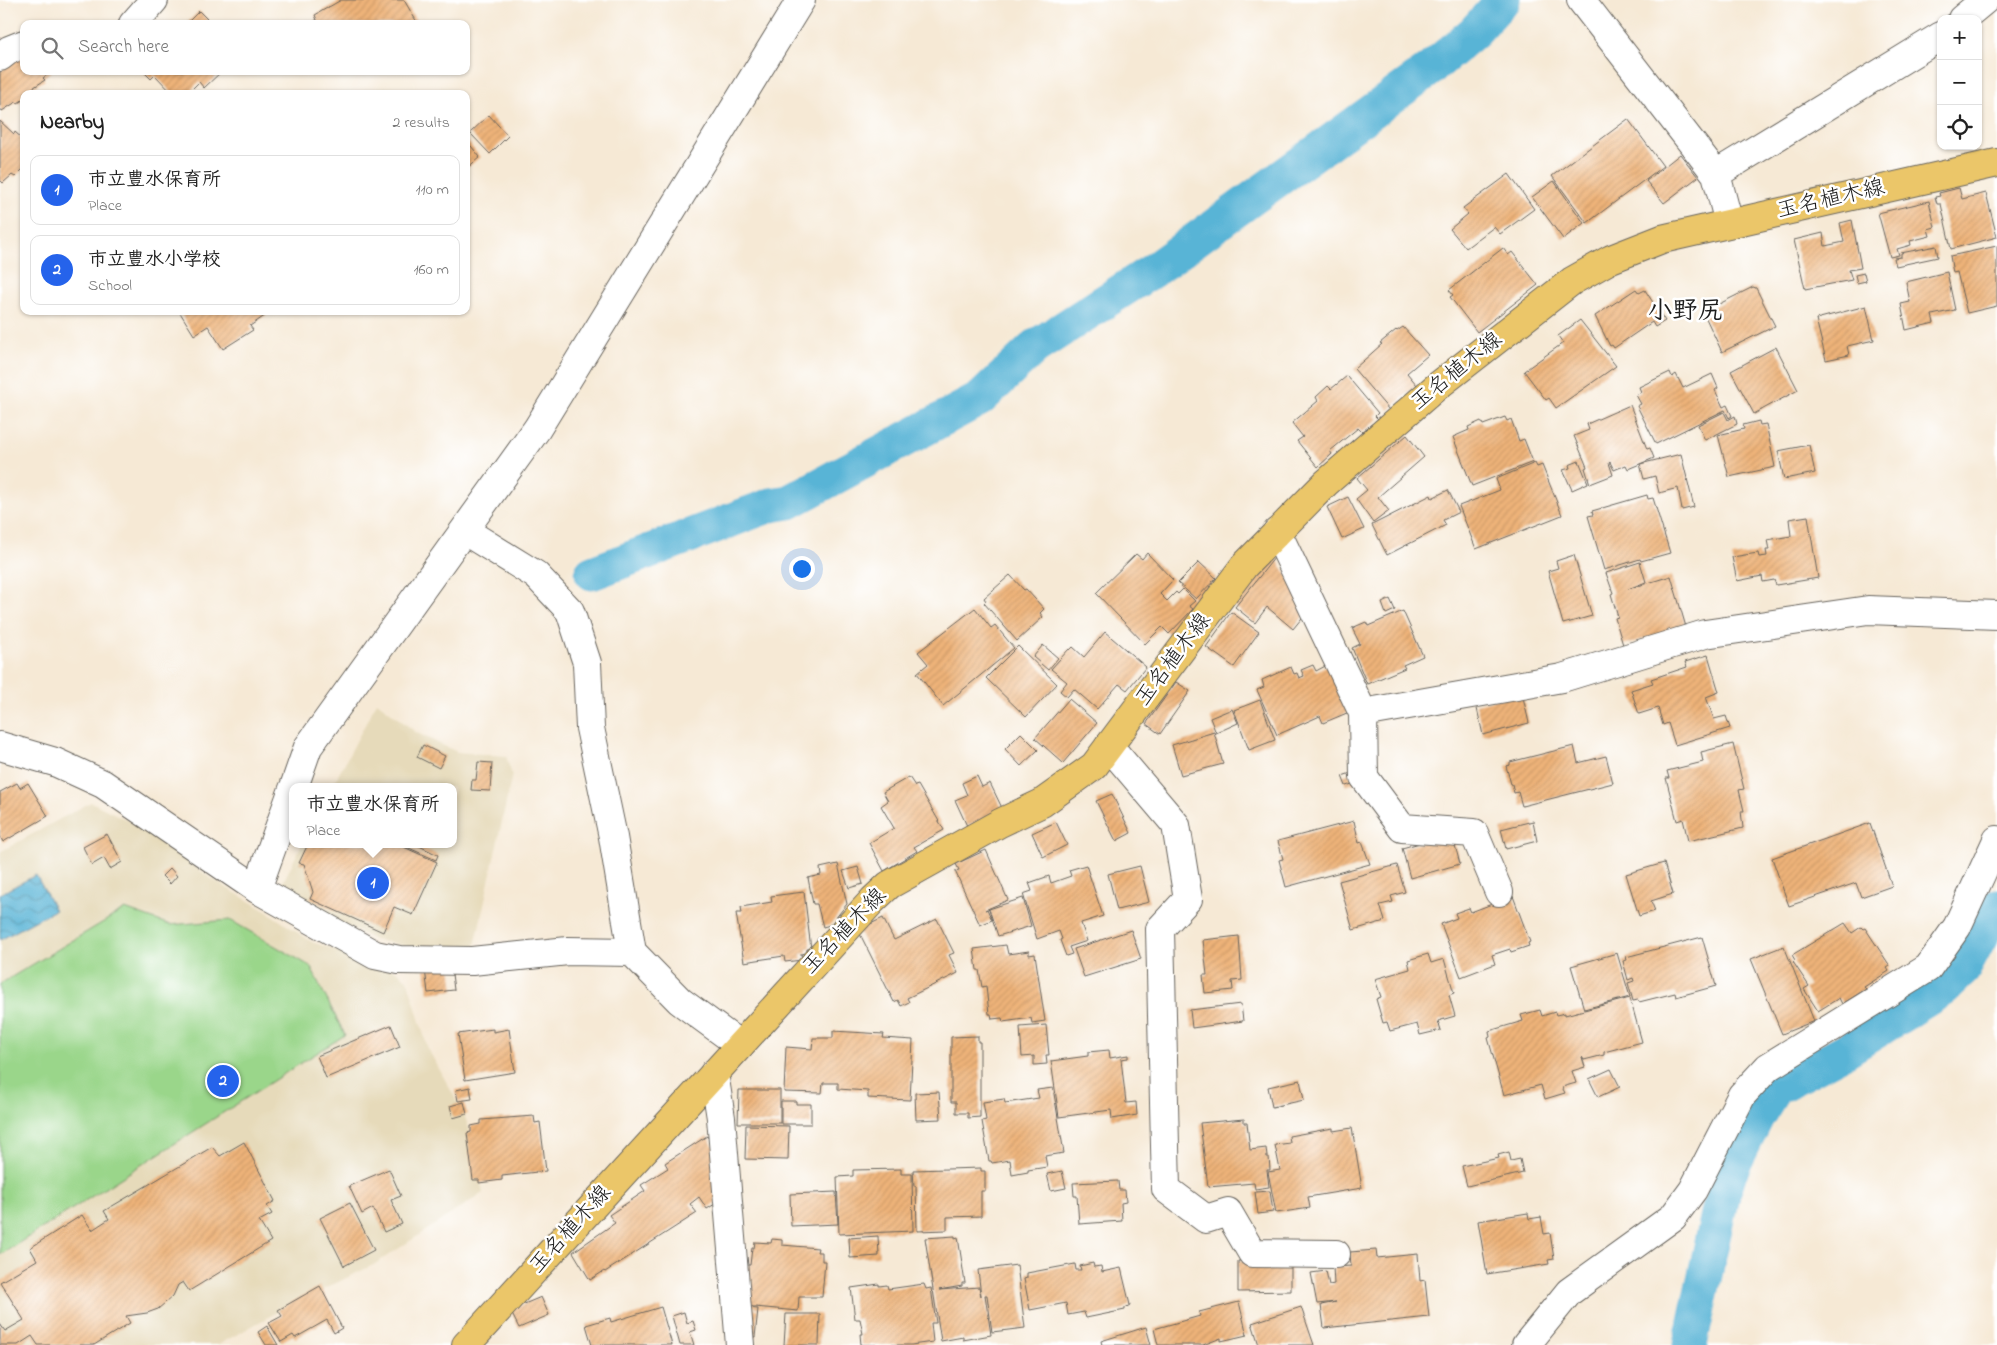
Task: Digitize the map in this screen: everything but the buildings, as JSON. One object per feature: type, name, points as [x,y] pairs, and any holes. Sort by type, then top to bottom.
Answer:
[{"type":"main road","name":"玉名植木線","points":[[466,1345],[873,900],[889,885],[1000,823],[1042,804],[1094,766],[1244,566],[1277,532],[1326,483],[1436,388],[1572,281],[1611,259],[1662,239],[1997,163]]},
{"type":"street","points":[[136,20],[154,0]]},
{"type":"street","points":[[295,783],[308,747],[538,429],[801,0]]},
{"type":"street","points":[[1581,0],[1716,174],[1729,223]]},
{"type":"street","points":[[1967,15],[1985,0]]},
{"type":"street","points":[[1716,174],[1937,38]]},
{"type":"street","points":[[0,57],[9,50],[20,46]]},
{"type":"street","points":[[465,531],[536,575],[570,611],[588,663],[590,728],[613,837],[632,952],[680,1001],[740,1045]]},
{"type":"street","points":[[1277,532],[1363,713],[1364,777],[1402,828],[1474,833],[1499,892]]},
{"type":"street","points":[[1363,713],[1562,678],[1705,634],[1868,610],[1997,615]]},
{"type":"street","points":[[0,746],[55,762],[103,784],[257,889],[375,955],[399,960],[472,961],[568,951],[632,952]]},
{"type":"street","points":[[1109,746],[1176,826],[1188,899],[1160,929],[1166,1189],[1206,1219],[1228,1212],[1252,1253],[1336,1254]]},
{"type":"street","points":[[257,889],[289,799]]},
{"type":"street","points":[[1526,1345],[1569,1292],[1673,1217],[1693,1190],[1742,1095],[1768,1067],[1928,968],[1957,927],[1997,840]]},
{"type":"street","points":[[714,1073],[721,1118],[740,1345]]},
{"type":"shaded area","points":[[377,702],[417,733],[457,752],[506,756],[512,775],[475,946],[415,948],[373,939],[278,892],[300,848],[457,848],[457,783],[334,783]]},
{"type":"shaded area","points":[[91,802],[143,828],[209,877],[312,942],[397,971],[408,981],[428,1049],[464,1114],[468,1126],[483,1193],[375,1264],[279,1311],[218,1345],[0,1345],[0,852]]},
{"type":"green space","points":[[125,909],[170,925],[230,920],[310,966],[345,1035],[0,1255],[0,984]]},
{"type":"water","points":[[36,875],[55,910],[0,940],[0,894]]},
{"type":"waterway","points":[[592,573],[771,505],[789,502],[980,399],[1035,347],[1155,269],[1429,70],[1474,32],[1503,0]]},
{"type":"waterway","points":[[1690,1345],[1721,1200],[1730,1172],[1757,1117],[1775,1088],[1848,1049],[1942,990],[1963,970],[1997,906]]},
{"type":"place","name":"市立豊水保育所","points":[[373,883]]},
{"type":"place","name":"市立豊水小学校","points":[[223,1081]]},
{"type":"district","name":"小野尻","points":[[1685,312]]}]
